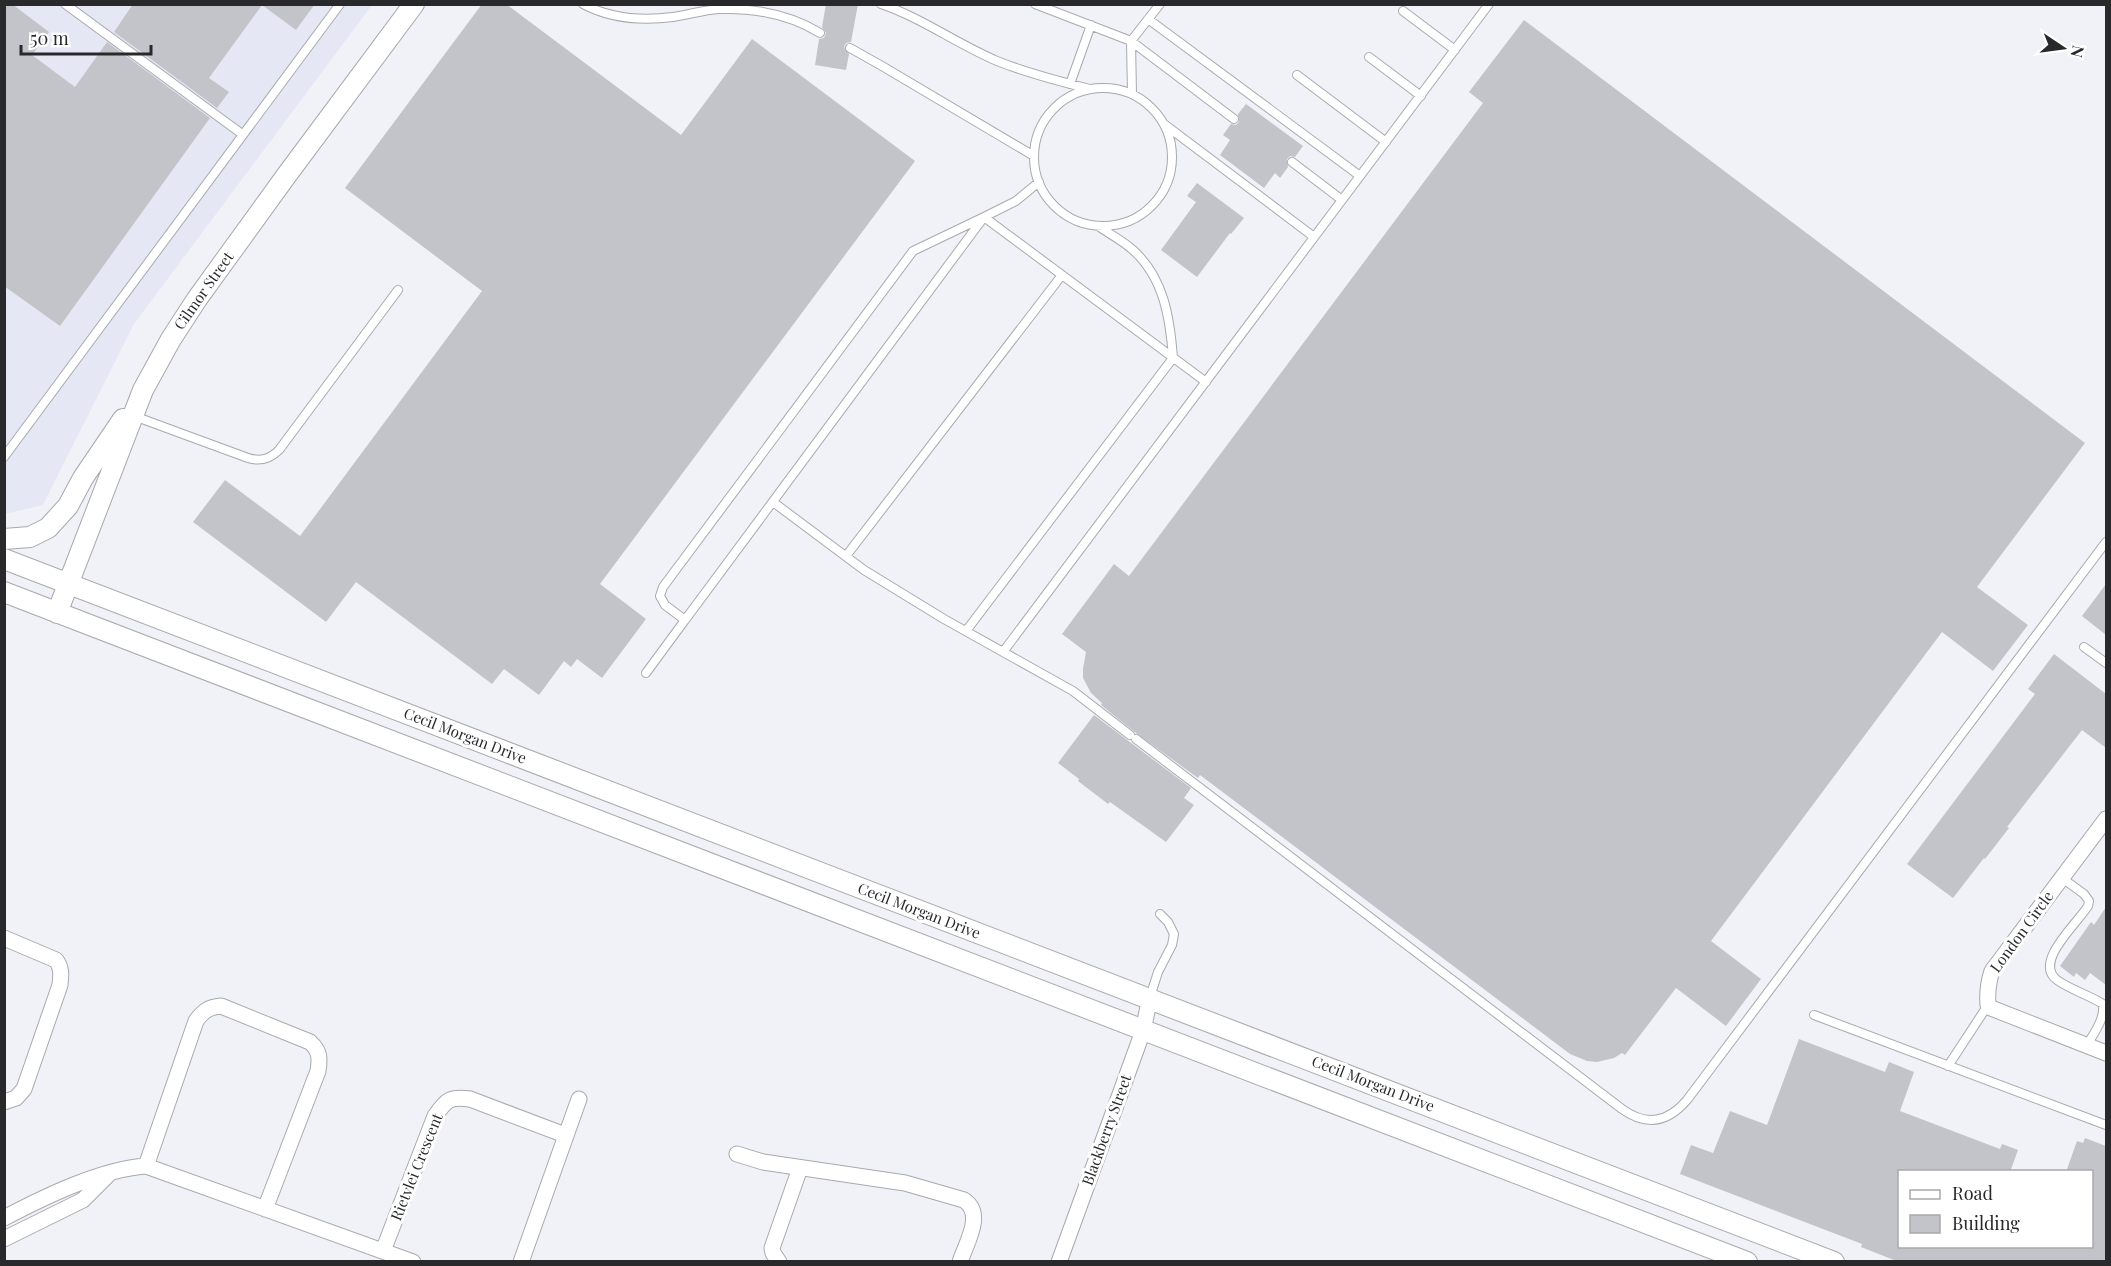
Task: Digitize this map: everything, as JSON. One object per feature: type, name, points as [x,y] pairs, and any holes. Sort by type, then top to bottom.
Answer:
[{"type":"street","name":"Cilmor Street","points":[[57,613],[143,390],[171,339],[197,298],[414,4]]},
{"type":"street","points":[[4,539],[30,537],[48,528],[68,506],[83,478],[143,390]]},
{"type":"street","name":"Cecil Morgan Drive","points":[[4,559],[1834,1262]]},
{"type":"street","name":"Cecil Morgan Drive","points":[[4,592],[1747,1262]]},
{"type":"street","name":"London Circle","points":[[1988,1005],[1988,981],[1992,971],[2106,819]]},
{"type":"street","points":[[4,938],[56,960],[62,974],[24,1089],[16,1098],[4,1102]]},
{"type":"street","name":"Blackberry Street","points":[[1059,1262],[1143,1031],[1149,997]]},
{"type":"street","points":[[1988,1005],[2007,1015],[2106,1053]]},
{"type":"street","points":[[146,1166],[196,1021],[211,1007],[222,1006],[310,1042],[318,1049],[320,1059],[318,1071],[265,1209]]},
{"type":"street","name":"Rietvlei Crescent","points":[[383,1251],[435,1116],[444,1102],[457,1097],[470,1099],[565,1136]]},
{"type":"street","points":[[521,1262],[579,1099]]},
{"type":"street","points":[[737,1154],[763,1162],[905,1183],[964,1200],[971,1206],[974,1221],[960,1262]]},
{"type":"street","points":[[4,1218],[75,1184],[123,1168],[146,1166],[413,1262]]},
{"type":"street","points":[[779,1262],[772,1248],[801,1168]]},
{"type":"street","points":[[4,1239],[83,1200],[111,1172]]},
{"type":"lane","points":[[65,4],[242,134]]},
{"type":"lane","points":[[4,457],[340,4]]},
{"type":"lane","points":[[583,4],[604,13],[625,18],[649,19],[717,9],[764,12],[794,19],[820,33]]},
{"type":"lane","points":[[604,13],[610,4]]},
{"type":"lane","points":[[881,4],[931,25],[995,60],[1030,73],[1091,89]]},
{"type":"lane","points":[[1035,4],[1131,41],[1234,119]]},
{"type":"lane","points":[[1132,94],[1131,41],[1160,4]]},
{"type":"lane","points":[[1003,652],[1489,4]]},
{"type":"lane","points":[[1403,11],[1455,50]]},
{"type":"lane","points":[[1148,20],[1360,176]]},
{"type":"lane","points":[[1070,84],[1091,26]]},
{"type":"lane","points":[[850,48],[1034,156]]},
{"type":"lane","points":[[1369,57],[1421,96]]},
{"type":"lane","points":[[1298,75],[1386,142]]},
{"type":"lane","points":[[1163,123],[1170,140],[1172,159],[1169,177],[1161,194],[1149,208],[1134,219],[1116,225],[1098,226],[1082,223],[1068,217],[1046,196],[1039,182],[1034,156],[1037,137],[1045,120],[1057,105],[1073,95],[1091,89],[1105,88],[1132,94],[1144,102],[1163,123],[1314,237]]},
{"type":"lane","points":[[1292,162],[1342,200]]},
{"type":"lane","points":[[685,620],[665,605],[660,597],[663,587],[913,251],[1017,201],[1039,182]]},
{"type":"lane","points":[[984,217],[1206,382]]},
{"type":"lane","points":[[645,674],[984,217]]},
{"type":"lane","points":[[966,631],[1173,358],[1171,333],[1158,284],[1142,259],[1131,248],[1098,226]]},
{"type":"lane","points":[[846,556],[1062,275]]},
{"type":"lane","points":[[133,416],[254,460],[267,459],[279,450],[398,290]]},
{"type":"lane","points":[[773,502],[874,576],[1073,691],[1622,1110],[1638,1119],[1658,1120],[1673,1114],[1687,1100],[2106,542]]},
{"type":"lane","points":[[2084,647],[2106,663]]},
{"type":"lane","points":[[2062,878],[2084,894],[2089,901],[2088,906],[2052,953],[2049,968],[2050,974],[2058,981],[2103,1004],[2099,1026],[2086,1045]]},
{"type":"lane","points":[[1149,997],[1158,972],[1172,945],[1174,934],[1168,922],[1160,914]]},
{"type":"lane","points":[[1948,1066],[1988,1005]]},
{"type":"lane","points":[[1814,1015],[2106,1125]]},
{"type":"shaded area","points":[[4,5],[372,5],[134,324],[43,505],[5,514]]},
{"type":"building","points":[[4,4],[12,4],[49,32],[32,55],[75,87],[107,42],[210,118],[60,326],[4,286]]},
{"type":"building","points":[[133,4],[315,4],[296,30],[262,5],[209,78],[229,92],[217,108],[114,32]]},
{"type":"building","points":[[482,4],[506,4],[681,135],[752,39],[915,161],[600,584],[646,619],[602,678],[577,659],[571,667],[564,661],[539,695],[504,669],[492,684],[356,582],[326,622],[193,522],[225,480],[300,536],[482,291],[345,188]]},
{"type":"building","points":[[826,4],[858,4],[851,42],[846,43],[844,47],[849,54],[846,70],[815,65],[819,39],[824,38],[826,33],[822,27]]},
{"type":"building","points":[[1524,20],[2085,443],[1977,587],[2028,625],[1993,671],[1942,632],[1711,941],[1761,979],[1726,1026],[1676,988],[1625,1055],[1622,1053],[1614,1058],[1597,1062],[1587,1061],[1570,1054],[1200,775],[1198,778],[1101,705],[1102,703],[1091,693],[1083,678],[1086,652],[1062,634],[1114,564],[1129,576],[1483,103],[1469,92]]},
{"type":"building","points":[[1246,104],[1303,146],[1295,157],[1290,156],[1287,159],[1288,167],[1280,178],[1275,173],[1264,188],[1220,155],[1230,140],[1223,135],[1231,124],[1236,125],[1239,122],[1238,114]]},
{"type":"building","points":[[1197,183],[1244,218],[1197,277],[1161,250],[1196,202],[1187,196]]},
{"type":"building","points":[[2106,584],[2106,635],[2082,616]]},
{"type":"building","points":[[2054,654],[2106,694],[2106,748],[2082,730],[1953,898],[1907,864],[2035,694],[2028,689]]},
{"type":"building","points":[[1094,715],[1191,788],[1184,798],[1194,805],[1166,842],[1110,802],[1108,804],[1058,763]]},
{"type":"building","points":[[2106,907],[2106,985],[2090,973],[2085,980],[2076,973],[2074,977],[2060,966],[2091,922],[2094,925]]},
{"type":"building","points":[[1799,1039],[1885,1072],[1889,1062],[1914,1072],[1900,1111],[2000,1149],[2002,1144],[2018,1150],[2011,1170],[1898,1170],[1898,1248],[2093,1248],[2093,1170],[2067,1170],[2077,1141],[2083,1143],[2085,1138],[2106,1146],[2106,1262],[1899,1262],[1861,1247],[1862,1244],[1680,1174],[1691,1145],[1713,1153],[1730,1111],[1767,1125]]}]
